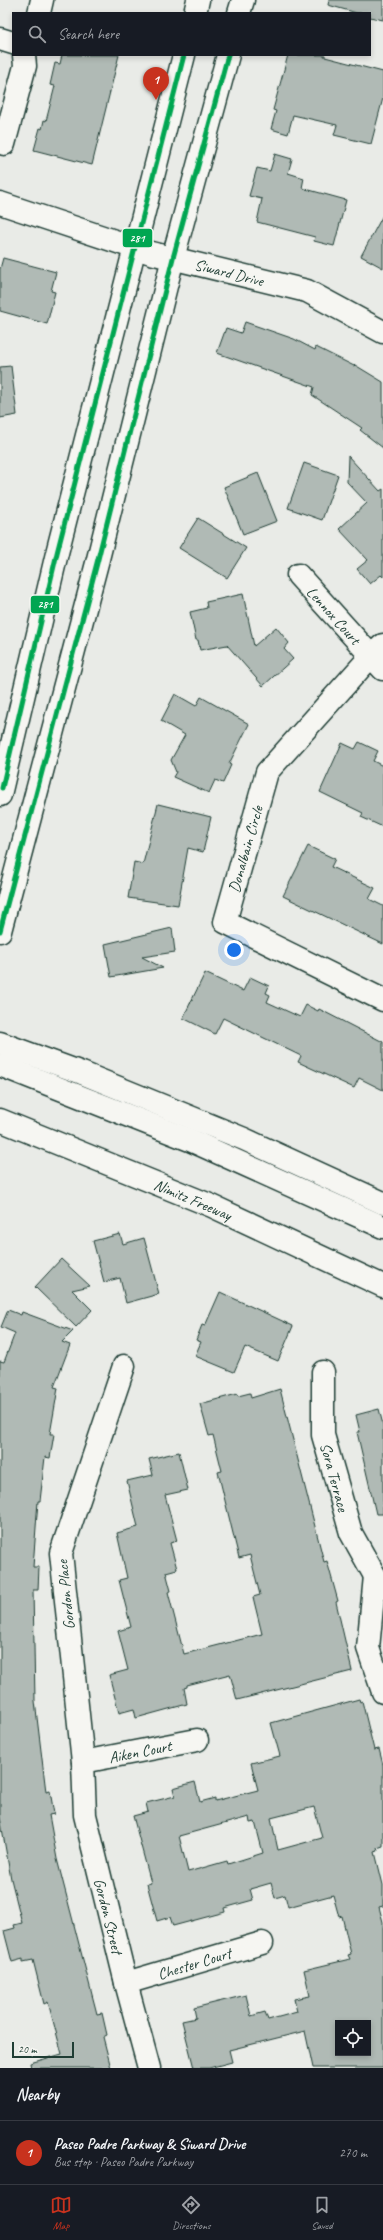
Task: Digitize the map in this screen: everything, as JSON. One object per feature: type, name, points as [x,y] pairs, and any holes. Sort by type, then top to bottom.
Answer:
[{"type":"main road","points":[[39,12],[42,0]]},
{"type":"main road","points":[[195,12],[198,0]]},
{"type":"main road","points":[[239,12],[242,0]]},
{"type":"main road","points":[[0,39],[12,43]]},
{"type":"main road","points":[[4,144],[25,66],[24,56]]},
{"type":"main road","points":[[0,795],[57,553],[184,56]]},
{"type":"main road","points":[[0,931],[97,563],[173,258],[228,56]]},
{"type":"main road","name":"Siward Drive","points":[[0,203],[134,247],[307,291],[383,332]]},
{"type":"main road","name":"Lennox Court","points":[[298,575],[379,657]]},
{"type":"main road","name":"Donalbain Circle","points":[[379,657],[267,772],[224,922],[383,1000]]},
{"type":"main road","points":[[0,1043],[82,1073],[244,1139],[383,1203]]},
{"type":"main road","points":[[0,1065],[190,1140],[383,1227]]},
{"type":"main road","name":"Nimitz Freeway","points":[[0,1120],[212,1206],[383,1286]]},
{"type":"main road","name":"Gordon Place","points":[[83,1762],[61,1553],[124,1366]]},
{"type":"main road","name":"Sora Terrace","points":[[323,1372],[324,1435],[351,1533],[379,1574]]},
{"type":"main road","points":[[379,1574],[368,1648],[383,1692]]},
{"type":"main road","name":"Aiken Court","points":[[83,1762],[197,1740]]},
{"type":"main road","name":"Gordon Street","points":[[83,1762],[85,1815],[126,1983],[149,2068]]},
{"type":"main road","name":"Chester Court","points":[[126,1983],[262,1943]]},
{"type":"building","points":[[329,0],[383,0],[383,20],[371,17],[371,12],[353,12],[328,5]]},
{"type":"building","points":[[62,56],[119,56],[92,165],[34,150],[40,128],[42,129],[44,120],[46,121],[55,86],[50,85],[55,63],[60,64]]},
{"type":"building","points":[[288,56],[325,56],[383,72],[383,98],[371,144],[334,135],[337,125],[293,115],[288,134],[271,129],[276,111],[273,110]]},
{"type":"building","points":[[275,154],[292,159],[288,173],[304,178],[302,188],[346,200],[334,246],[314,241],[315,237],[257,222],[262,199],[249,196],[257,168],[270,171]]},
{"type":"building","points":[[383,215],[383,268],[361,256]]},
{"type":"building","points":[[3,258],[56,272],[51,291],[55,292],[47,324],[0,311],[0,269]]},
{"type":"building","points":[[245,322],[294,339],[315,350],[316,347],[354,366],[355,365],[383,382],[383,448],[360,430],[362,428],[312,395],[314,387],[217,353],[226,328],[241,333]]},
{"type":"building","points":[[11,366],[17,415],[0,418],[0,367]]},
{"type":"building","points":[[348,456],[380,491],[383,489],[383,577],[381,575],[370,584],[357,569],[368,560],[339,529],[367,503],[347,482]]},
{"type":"building","points":[[304,463],[338,475],[322,520],[288,508]]},
{"type":"building","points":[[258,473],[277,521],[243,534],[224,487]]},
{"type":"building","points":[[198,518],[246,548],[227,578],[179,548]]},
{"type":"building","points":[[243,594],[254,646],[276,627],[289,643],[284,649],[293,659],[263,686],[227,645],[200,650],[198,640],[196,640],[190,612],[207,608],[206,602]]},
{"type":"building","points":[[175,694],[196,706],[201,697],[249,724],[229,764],[231,765],[223,783],[215,780],[209,793],[173,777],[176,772],[171,760],[185,735],[161,721]]},
{"type":"building","points":[[359,742],[378,751],[373,761],[383,766],[383,827],[361,817],[363,813],[320,792],[342,743],[355,749]]},
{"type":"building","points":[[158,804],[211,817],[203,852],[188,848],[178,905],[128,898],[134,862],[143,864]]},
{"type":"building","points":[[308,846],[335,859],[331,867],[375,888],[369,899],[383,906],[383,944],[283,896]]},
{"type":"building","points":[[172,928],[175,952],[142,957],[163,968],[111,977],[105,944]]},
{"type":"building","points":[[205,973],[243,991],[250,977],[269,986],[266,993],[270,995],[267,1002],[300,1017],[306,1005],[318,1011],[319,1009],[383,1042],[383,1090],[359,1078],[354,1088],[298,1062],[301,1056],[223,1018],[215,1034],[183,1018]]},
{"type":"building","points":[[120,1234],[123,1244],[144,1238],[159,1294],[126,1303],[120,1278],[104,1282],[93,1241]]},
{"type":"building","points":[[61,1259],[90,1286],[72,1290],[92,1310],[76,1327],[35,1287]]},
{"type":"building","points":[[220,1292],[293,1326],[278,1361],[245,1347],[234,1372],[195,1356],[201,1342],[196,1340],[202,1325],[205,1326]]},
{"type":"building","points":[[8,1310],[21,1315],[22,1312],[73,1331],[62,1342],[70,1345],[54,1387],[58,1388],[50,1434],[54,1434],[50,1458],[45,1457],[40,1501],[38,1501],[33,1567],[39,1567],[38,1590],[33,1590],[35,1701],[46,1792],[50,1791],[54,1814],[49,1815],[57,1859],[97,2014],[102,2013],[107,2035],[103,2037],[111,2068],[31,2068],[30,2063],[62,2054],[48,2002],[44,2004],[33,1960],[23,1962],[23,1959],[12,1962],[4,1931],[15,1928],[14,1925],[22,1923],[11,1879],[0,1817],[0,1361],[4,1362],[15,1333],[1,1327]]},
{"type":"building","points":[[280,1389],[324,1562],[327,1561],[338,1601],[336,1602],[352,1671],[237,1700],[230,1674],[187,1685],[187,1687],[184,1688],[187,1704],[136,1718],[134,1709],[119,1713],[109,1675],[128,1670],[118,1631],[131,1627],[119,1580],[127,1578],[117,1533],[138,1527],[127,1481],[153,1475],[149,1459],[179,1452],[188,1490],[165,1495],[177,1541],[170,1543],[177,1569],[166,1572],[171,1591],[168,1592],[184,1654],[262,1634],[253,1597],[260,1595],[250,1555],[239,1558],[218,1472],[222,1471],[213,1435],[209,1436],[200,1404],[237,1394],[238,1396],[250,1393],[251,1398]]},
{"type":"building","points":[[379,1409],[383,1425],[383,1514],[376,1514],[357,1432],[360,1432],[356,1415]]},
{"type":"building","points":[[359,1699],[360,1702],[362,1701],[374,1750],[379,1749],[383,1765],[383,1846],[377,1848],[378,1851],[375,1852],[383,1885],[383,1906],[379,1907],[383,1922],[383,2068],[313,2068],[305,2031],[229,2050],[232,2062],[209,2068],[194,2068],[182,2021],[196,2018],[194,2008],[246,1995],[251,2016],[265,2012],[268,2020],[297,2012],[294,1999],[310,1996],[304,1970],[350,1959],[348,1955],[351,1954],[342,1916],[339,1917],[333,1895],[288,1907],[285,1895],[275,1898],[271,1883],[250,1889],[253,1900],[224,1908],[225,1912],[173,1926],[170,1917],[157,1921],[147,1884],[151,1883],[133,1816],[148,1812],[146,1803],[175,1796],[173,1788],[195,1782],[200,1802],[215,1798],[215,1801],[258,1790],[251,1763],[280,1756],[271,1723]],"holes":[[[314,1807],[322,1838],[278,1850],[271,1818]],[[249,1817],[250,1823],[255,1822],[263,1853],[228,1864],[227,1861],[188,1872],[179,1836]]]},
{"type":"transit line","name":"281","points":[[2,788],[57,553],[184,56]]},
{"type":"transit line","name":"281","points":[[0,931],[97,563],[173,258],[228,56]]},
{"type":"place","name":"Paseo Padre Parkway & Siward Drive","points":[[156,100]]}]
